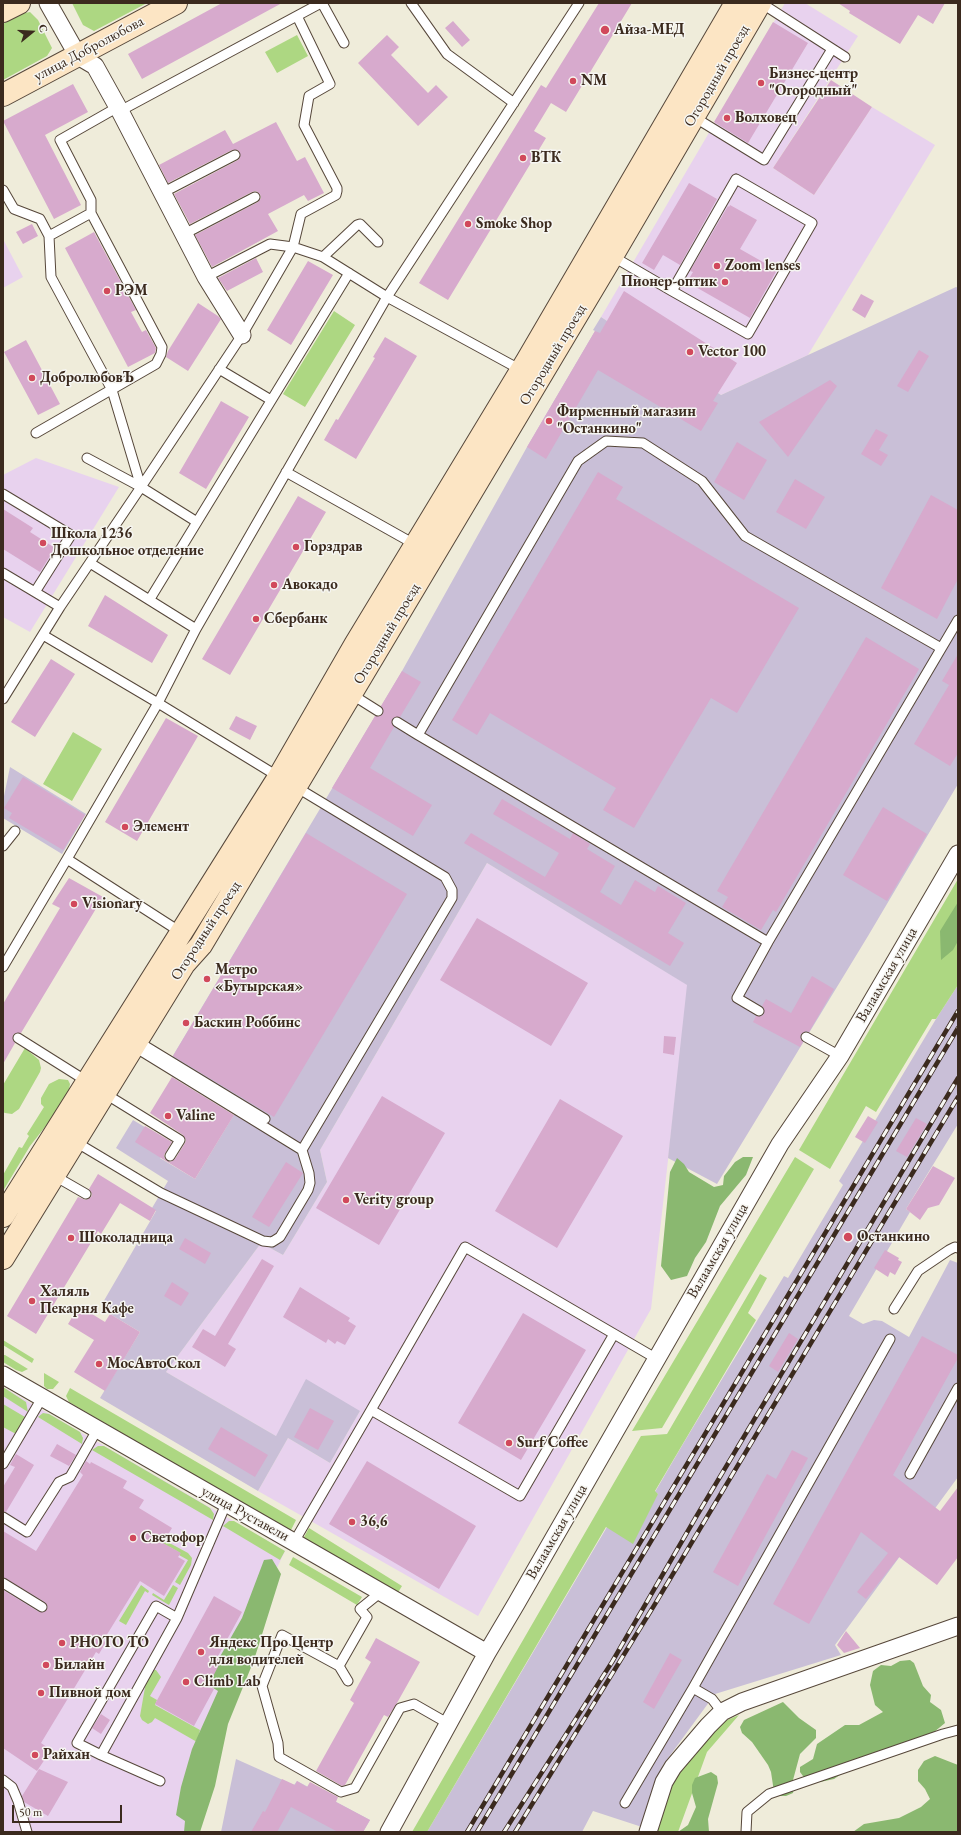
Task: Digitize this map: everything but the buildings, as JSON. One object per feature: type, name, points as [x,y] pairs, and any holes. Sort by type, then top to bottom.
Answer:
[{"type":"main road","points":[[3,12],[19,3]]},
{"type":"main road","name":"улица Добролюбова","points":[[3,95],[176,3]]},
{"type":"main road","name":"Огородный проезд","points":[[3,1216],[96,1088],[135,1043],[184,964],[201,945],[287,782],[355,645],[521,370],[736,3]]},
{"type":"main road","name":"Огородный проезд","points":[[3,1258],[74,1141],[96,1088],[182,933],[287,782],[351,694],[612,256],[760,3]]},
{"type":"street","points":[[48,3],[78,56],[95,66],[119,109],[206,277],[242,335]]},
{"type":"street","name":"Валаамская улица","points":[[389,1832],[449,1724],[486,1653],[780,1144],[840,1056],[958,854]]},
{"type":"street","name":"улица Руставели","points":[[3,1375],[486,1653]]},
{"type":"street","points":[[648,1832],[664,1782],[673,1767],[722,1712],[742,1702],[958,1626]]},
{"type":"lane","points":[[36,433],[156,364],[162,347],[91,213],[91,200],[60,140],[322,3],[344,43]]},
{"type":"lane","points":[[411,3],[447,54],[514,103]]},
{"type":"lane","points":[[3,967],[158,703],[196,629],[387,297],[579,3]]},
{"type":"lane","points":[[760,3],[845,57]]},
{"type":"lane","points":[[3,699],[60,607],[242,335],[293,247],[300,214],[336,195],[337,188],[304,125],[309,96],[330,84],[297,16]]},
{"type":"lane","points":[[694,117],[764,160],[832,49]]},
{"type":"lane","points":[[162,193],[235,155]]},
{"type":"lane","points":[[612,256],[672,291],[748,334],[812,223],[736,179],[672,291]]},
{"type":"lane","points":[[3,190],[14,209],[40,220],[49,236],[51,277],[112,390],[141,487]]},
{"type":"lane","points":[[184,234],[255,197]]},
{"type":"lane","points":[[49,236],[91,213]]},
{"type":"lane","points":[[323,257],[357,225],[360,224],[378,242]]},
{"type":"lane","points":[[206,277],[270,244],[293,247],[323,257],[387,297],[521,370]]},
{"type":"lane","points":[[150,600],[349,273]]},
{"type":"lane","points":[[219,369],[271,400]]},
{"type":"lane","points":[[418,735],[578,461],[606,441],[644,443],[702,481],[745,536],[941,648]]},
{"type":"lane","points":[[88,458],[141,487],[197,522]]},
{"type":"lane","points":[[286,472],[416,545]]},
{"type":"lane","points":[[3,494],[71,535],[35,592]]},
{"type":"lane","points":[[90,563],[196,629]]},
{"type":"lane","points":[[3,573],[60,607]]},
{"type":"lane","points":[[759,1011],[737,998],[768,942],[958,620]]},
{"type":"lane","points":[[43,636],[158,703],[445,877],[452,890],[452,898],[302,1150]]},
{"type":"lane","points":[[351,694],[378,710]]},
{"type":"lane","points":[[397,722],[768,942]]},
{"type":"lane","points":[[3,846],[15,831]]},
{"type":"lane","points":[[67,859],[182,933]]},
{"type":"lane","points":[[806,1037],[840,1056]]},
{"type":"lane","points":[[18,1038],[180,1140],[170,1156]]},
{"type":"lane","points":[[135,1043],[265,1120]]},
{"type":"lane","points":[[74,1141],[161,1193],[263,1242],[276,1240],[280,1237],[308,1190],[310,1183],[309,1172],[302,1150],[135,1043]]},
{"type":"lane","points":[[53,1175],[86,1194]]},
{"type":"lane","points":[[294,1542],[466,1247],[657,1359]]},
{"type":"lane","points":[[894,1309],[918,1271],[955,1247],[958,1248]]},
{"type":"lane","points":[[371,1410],[520,1496],[614,1334]]},
{"type":"lane","points":[[625,1803],[693,1688],[890,1339]]},
{"type":"lane","points":[[910,1474],[958,1388]]},
{"type":"lane","points":[[3,1464],[42,1398]]},
{"type":"lane","points":[[3,1517],[27,1532],[59,1482],[70,1477],[97,1430]]},
{"type":"lane","points":[[100,1754],[177,1618],[226,1504]]},
{"type":"lane","points":[[3,1583],[42,1607]]},
{"type":"lane","points":[[339,1666],[367,1617],[360,1609],[381,1592]]},
{"type":"lane","points":[[160,1781],[77,1743],[156,1606],[177,1618]]},
{"type":"lane","points":[[348,1681],[339,1666],[282,1635],[262,1686],[278,1742],[279,1757],[341,1792],[355,1788],[400,1708],[414,1704],[449,1724]]},
{"type":"lane","points":[[693,1688],[712,1699],[722,1712]]},
{"type":"lane","points":[[746,1832],[747,1812],[769,1794],[958,1730]]},
{"type":"lane","points":[[3,1780],[12,1787],[18,1801],[27,1832]]},
{"type":"shaded area","points":[[785,3],[805,3],[858,36],[773,168],[814,195],[872,107],[935,145],[808,355],[721,395],[601,317]]},
{"type":"shaded area","points":[[3,239],[23,277],[3,288]]},
{"type":"shaded area","points":[[956,287],[958,288],[958,784],[868,936],[717,1184],[668,1158],[687,985],[487,863],[320,1150],[327,1182],[283,1255],[261,1243],[166,1372],[276,1436],[306,1379],[360,1411],[330,1463],[288,1438],[258,1491],[100,1398],[140,1332],[110,1314],[102,1304],[156,1211],[152,1208],[168,1181],[116,1148],[133,1120],[170,1142],[160,1158],[195,1179],[235,1113],[168,1064],[402,671],[527,447],[595,331],[593,330],[601,317],[721,395]]},
{"type":"shaded area","name":"Школа 1236 Дошкольное отделение","points":[[36,458],[119,487],[30,632],[3,617],[3,475]]},
{"type":"shaded area","points":[[10,767],[86,814],[62,854],[3,818],[3,801]]},
{"type":"shaded area","points":[[487,863],[688,985],[651,1309],[478,1616],[258,1491],[288,1438],[330,1463],[360,1411],[276,1436],[166,1372],[261,1243],[283,1255],[327,1182],[320,1150]]},
{"type":"shaded area","points":[[958,985],[958,1124],[906,1209],[910,1212],[849,1316],[863,1324],[874,1320],[882,1321],[909,1337],[950,1260],[958,1263],[958,1477],[835,1645],[841,1655],[715,1694],[663,1765],[642,1827],[593,1811],[582,1832],[427,1832],[607,1527],[658,1494],[655,1492],[683,1444],[784,1276],[788,1278],[843,1185],[839,1181]]},
{"type":"shaded area","points":[[3,1387],[285,1551],[246,1633],[188,1832],[3,1832]]},
{"type":"shaded area","points":[[236,1759],[294,1785],[297,1781],[370,1820],[363,1832],[221,1832]]},
{"type":"green space","points":[[72,3],[147,3],[94,31],[83,25]]},
{"type":"green space","points":[[30,12],[38,20],[52,48],[47,56],[3,80],[3,24],[20,14]]},
{"type":"green space","points":[[297,35],[308,56],[277,73],[265,52]]},
{"type":"green space","points":[[334,311],[355,325],[305,407],[283,394]]},
{"type":"green space","points":[[73,732],[102,749],[72,801],[43,784]]},
{"type":"green space","points":[[958,879],[958,985],[936,1019],[932,1019],[876,1112],[866,1106],[830,1169],[799,1150]]},
{"type":"green space","points":[[958,902],[958,941],[953,950],[941,960],[940,931]]},
{"type":"green space","points":[[25,1048],[39,1060],[41,1068],[40,1072],[19,1109],[12,1114],[5,1113],[3,1112],[3,1085]]},
{"type":"green space","points":[[59,1079],[68,1080],[70,1084],[69,1090],[52,1118],[30,1146],[3,1191],[3,1175],[19,1147],[22,1148],[29,1136],[27,1134],[44,1107],[41,1104],[41,1098],[49,1084]]},
{"type":"green space","points":[[743,1157],[753,1157],[746,1175],[720,1206],[706,1242],[695,1258],[687,1276],[671,1280],[661,1266],[670,1172],[677,1158],[684,1164],[689,1172],[714,1187],[723,1185],[724,1176],[735,1162]]},
{"type":"green space","points":[[795,1157],[814,1169],[662,1428],[632,1431]]},
{"type":"green space","points":[[760,1274],[767,1278],[748,1313],[756,1320],[655,1491],[658,1494],[633,1544],[606,1527],[427,1832],[412,1832],[641,1436],[667,1434]]},
{"type":"green space","points":[[3,1340],[34,1359],[32,1363],[3,1345]]},
{"type":"green space","points":[[3,1355],[28,1369],[22,1372],[16,1370],[3,1362]]},
{"type":"green space","points":[[44,1373],[59,1382],[53,1389],[47,1389],[44,1386]]},
{"type":"green space","points":[[3,1387],[26,1402],[28,1412],[3,1396]]},
{"type":"green space","points":[[70,1388],[296,1520],[290,1532],[69,1402],[66,1396]]},
{"type":"green space","points":[[3,1404],[25,1417],[16,1434],[3,1427]]},
{"type":"green space","points":[[43,1413],[49,1414],[80,1432],[83,1438],[82,1444],[38,1417]]},
{"type":"green space","points":[[98,1446],[104,1446],[210,1508],[214,1514],[213,1520],[92,1450]]},
{"type":"green space","points":[[229,1521],[234,1521],[285,1551],[280,1560],[223,1526]]},
{"type":"green space","points":[[309,1528],[402,1586],[397,1594],[303,1539]]},
{"type":"green space","points":[[164,1540],[188,1553],[192,1558],[191,1565],[180,1585],[175,1582],[188,1560],[179,1555],[180,1553],[170,1547],[160,1546]]},
{"type":"green space","points":[[293,1557],[362,1597],[357,1605],[289,1565]]},
{"type":"green space","points":[[272,1559],[281,1574],[254,1660],[228,1724],[215,1786],[200,1832],[184,1832],[185,1821],[176,1815],[181,1787],[192,1749],[218,1691],[205,1683],[242,1618],[264,1560]]},
{"type":"green space","points":[[141,1585],[149,1591],[148,1593],[145,1591],[126,1625],[119,1621]]},
{"type":"green space","points":[[173,1585],[178,1588],[169,1605],[152,1595],[153,1593],[164,1600]]},
{"type":"green space","points":[[910,1660],[914,1663],[923,1686],[931,1695],[930,1702],[941,1710],[945,1723],[916,1747],[856,1764],[834,1779],[820,1782],[806,1780],[800,1772],[800,1767],[813,1759],[817,1744],[845,1725],[859,1725],[883,1712],[875,1705],[870,1685],[873,1671],[881,1665],[891,1666],[900,1661]]},
{"type":"green space","points":[[151,1670],[156,1670],[161,1677],[150,1696],[157,1700],[155,1705],[200,1730],[197,1742],[155,1718],[148,1724],[142,1720],[140,1716],[147,1676]]},
{"type":"green space","points":[[783,1702],[799,1718],[816,1730],[816,1738],[800,1754],[793,1780],[793,1793],[786,1796],[779,1796],[774,1792],[771,1772],[768,1765],[752,1742],[742,1733],[740,1727],[744,1720]]},
{"type":"green space","points":[[739,1715],[707,1752],[678,1832],[655,1832],[671,1784],[678,1770],[705,1738],[725,1721]]},
{"type":"green space","points":[[935,1756],[958,1765],[958,1832],[853,1832],[864,1824],[899,1818],[921,1807],[930,1799],[925,1789],[918,1781],[918,1770],[924,1761]]},
{"type":"green space","points":[[711,1772],[717,1776],[718,1783],[708,1819],[709,1832],[678,1832],[688,1825],[696,1807],[692,1793],[692,1785],[695,1778]]},
{"type":"railway","points":[[467,1832],[958,1011]]},
{"type":"railway","points":[[477,1832],[958,1028]]},
{"type":"railway","points":[[504,1832],[612,1662],[696,1517],[958,1078]]},
{"type":"railway","points":[[515,1832],[655,1604],[958,1097]]},
{"type":"place","name":"Айза-МЕД","points":[[605,30]]},
{"type":"place","name":"NM","points":[[573,81]]},
{"type":"place","name":"Бизнес-центр \"Огородный\"","points":[[761,83]]},
{"type":"place","name":"Волховец","points":[[727,118]]},
{"type":"place","name":"ВТК","points":[[523,158]]},
{"type":"place","name":"Smoke Shop","points":[[468,224]]},
{"type":"place","name":"Zoom lenses","points":[[717,266]]},
{"type":"place","name":"Пионер-оптик","points":[[725,282]]},
{"type":"place","name":"РЭМ","points":[[107,291]]},
{"type":"place","name":"Vector 100","points":[[690,352]]},
{"type":"place","name":"ДобролюбовЪ","points":[[32,378]]},
{"type":"place","name":"Фирменный магазин \"Останкино\"","points":[[549,421]]},
{"type":"place","name":"Школа 1236 Дошкольное отделение","points":[[43,543]]},
{"type":"place","name":"Горздрав","points":[[296,547]]},
{"type":"place","name":"Авокадо","points":[[274,585]]},
{"type":"place","name":"Сбербанк","points":[[256,619]]},
{"type":"place","name":"Элемент","points":[[125,827]]},
{"type":"place","name":"Visionary","points":[[74,904]]},
{"type":"place","name":"Метро «Бутырская»","points":[[207,979]]},
{"type":"place","name":"Баскин Роббинс","points":[[186,1023]]},
{"type":"place","name":"Valine","points":[[168,1116]]},
{"type":"place","name":"Verity group","points":[[346,1200]]},
{"type":"place","name":"Останкино","points":[[848,1237]]},
{"type":"place","name":"Шоколадница","points":[[71,1238]]},
{"type":"place","name":"Халяль Пекарня Кафе","points":[[32,1301]]},
{"type":"place","name":"МосАвтоСкол","points":[[99,1364]]},
{"type":"place","name":"Surf Coffee","points":[[509,1443]]},
{"type":"place","name":"36,6","points":[[352,1522]]},
{"type":"place","name":"Светофор","points":[[133,1538]]},
{"type":"place","name":"PHOTO TO","points":[[62,1643]]},
{"type":"place","name":"Яндекс Про Центр для водителей","points":[[201,1652]]},
{"type":"place","name":"Билайн","points":[[46,1665]]},
{"type":"place","name":"Climb Lab","points":[[186,1682]]},
{"type":"place","name":"Пивной дом","points":[[41,1693]]},
{"type":"place","name":"Райхан","points":[[35,1755]]}]
